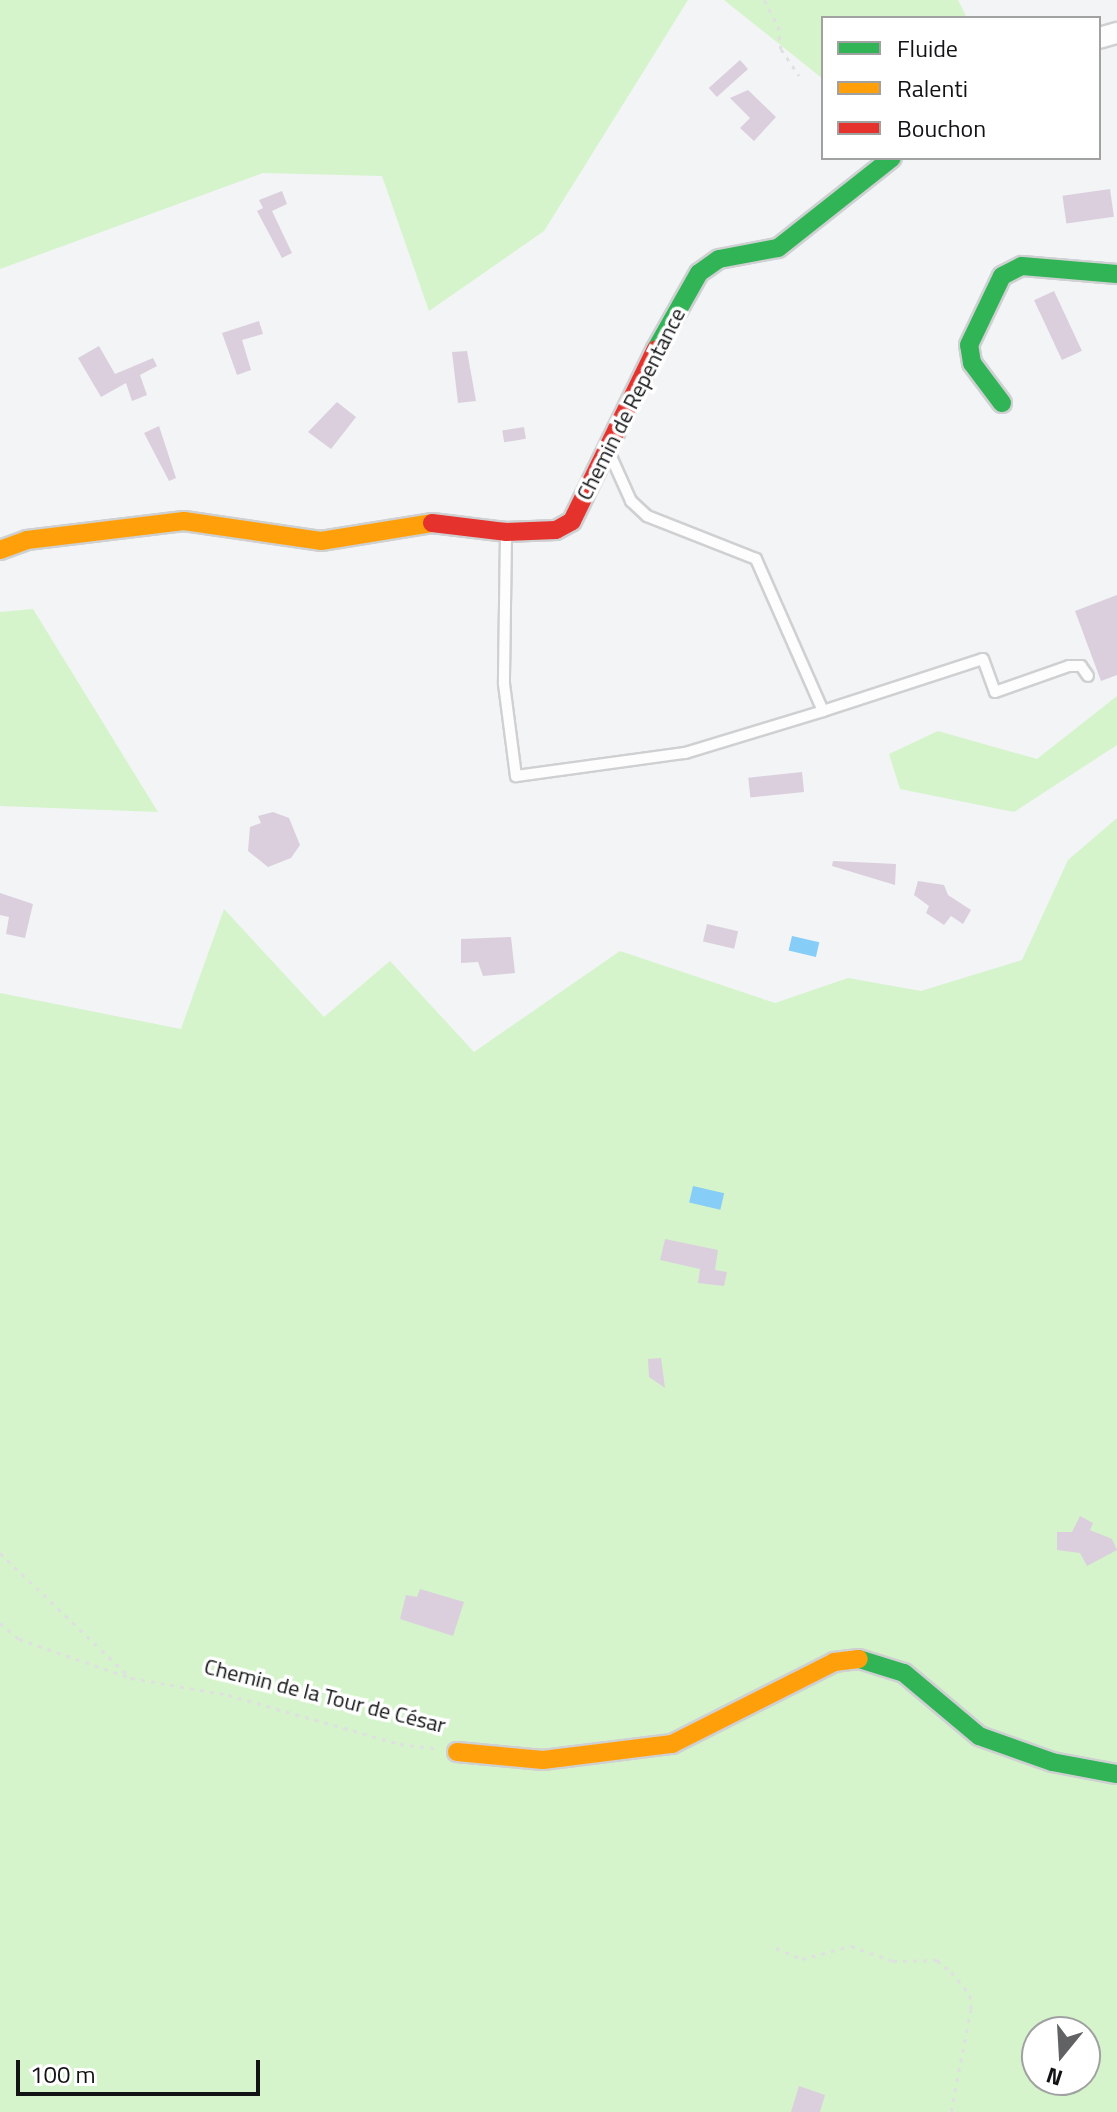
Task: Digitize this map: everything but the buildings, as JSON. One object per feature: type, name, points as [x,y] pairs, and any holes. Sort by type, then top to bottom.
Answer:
[{"type":"street","name":"Chemin de Repentance","points":[[0,550],[27,540],[184,521],[321,541],[419,521],[506,532],[556,530],[572,521],[641,375],[699,273],[719,259],[778,248],[889,160]]},
{"type":"street","points":[[1002,403],[972,363],[969,345],[1002,276],[1022,266],[1117,274]]},
{"type":"street","name":"Chemin de la Tour de César","points":[[457,1752],[543,1760],[672,1744],[834,1662],[864,1659],[904,1673],[979,1736],[1052,1762],[1117,1774]]},
{"type":"lane","points":[[608,450],[631,501],[647,516],[756,559],[823,711]]},
{"type":"lane","points":[[506,532],[504,684],[516,776],[685,753],[983,659],[995,692],[1069,666],[1081,666],[1088,676]]},
{"type":"path","points":[[764,0],[778,26],[781,49],[799,76]]},
{"type":"path","points":[[0,1553],[131,1678]]},
{"type":"path","name":"Chemin de la Tour de César","points":[[0,1623],[19,1639],[131,1678],[228,1695],[400,1744],[457,1752]]},
{"type":"path","points":[[776,1948],[802,1959],[851,1946],[893,1961],[937,1960],[951,1972],[970,1995],[971,2009],[951,2112]]},
{"type":"green space","points":[[0,0],[688,0],[544,231],[429,311],[382,176],[263,173],[0,269]]},
{"type":"green space","points":[[724,0],[958,0],[966,16],[821,16],[821,77]]},
{"type":"green space","points":[[33,609],[158,812],[0,806],[0,612]]},
{"type":"green space","points":[[1117,696],[1117,745],[1014,812],[900,789],[889,754],[938,731],[1037,759]]},
{"type":"green space","points":[[1117,818],[1117,2112],[0,2112],[0,993],[181,1029],[224,909],[324,1017],[390,961],[474,1052],[620,951],[775,1003],[848,978],[921,991],[1022,960],[1068,860]]},
{"type":"water","points":[[792,936],[819,942],[816,957],[789,951]]},
{"type":"water","points":[[693,1186],[724,1193],[720,1210],[689,1203]]},
{"type":"traffic: fast","points":[[656,349],[699,273],[719,259],[778,248],[889,160]]},
{"type":"traffic: fast","points":[[1002,403],[972,363],[969,345],[1002,276],[1022,266],[1117,274]]},
{"type":"traffic: fast","points":[[859,1659],[904,1673],[979,1736],[1052,1762],[1117,1774]]},
{"type":"traffic: slow","points":[[0,550],[27,540],[184,521],[321,541],[432,523]]},
{"type":"traffic: slow","points":[[457,1752],[543,1760],[672,1744],[834,1662],[859,1659]]},
{"type":"traffic: jam","points":[[432,523],[506,532],[556,530],[572,521],[656,349]]}]
